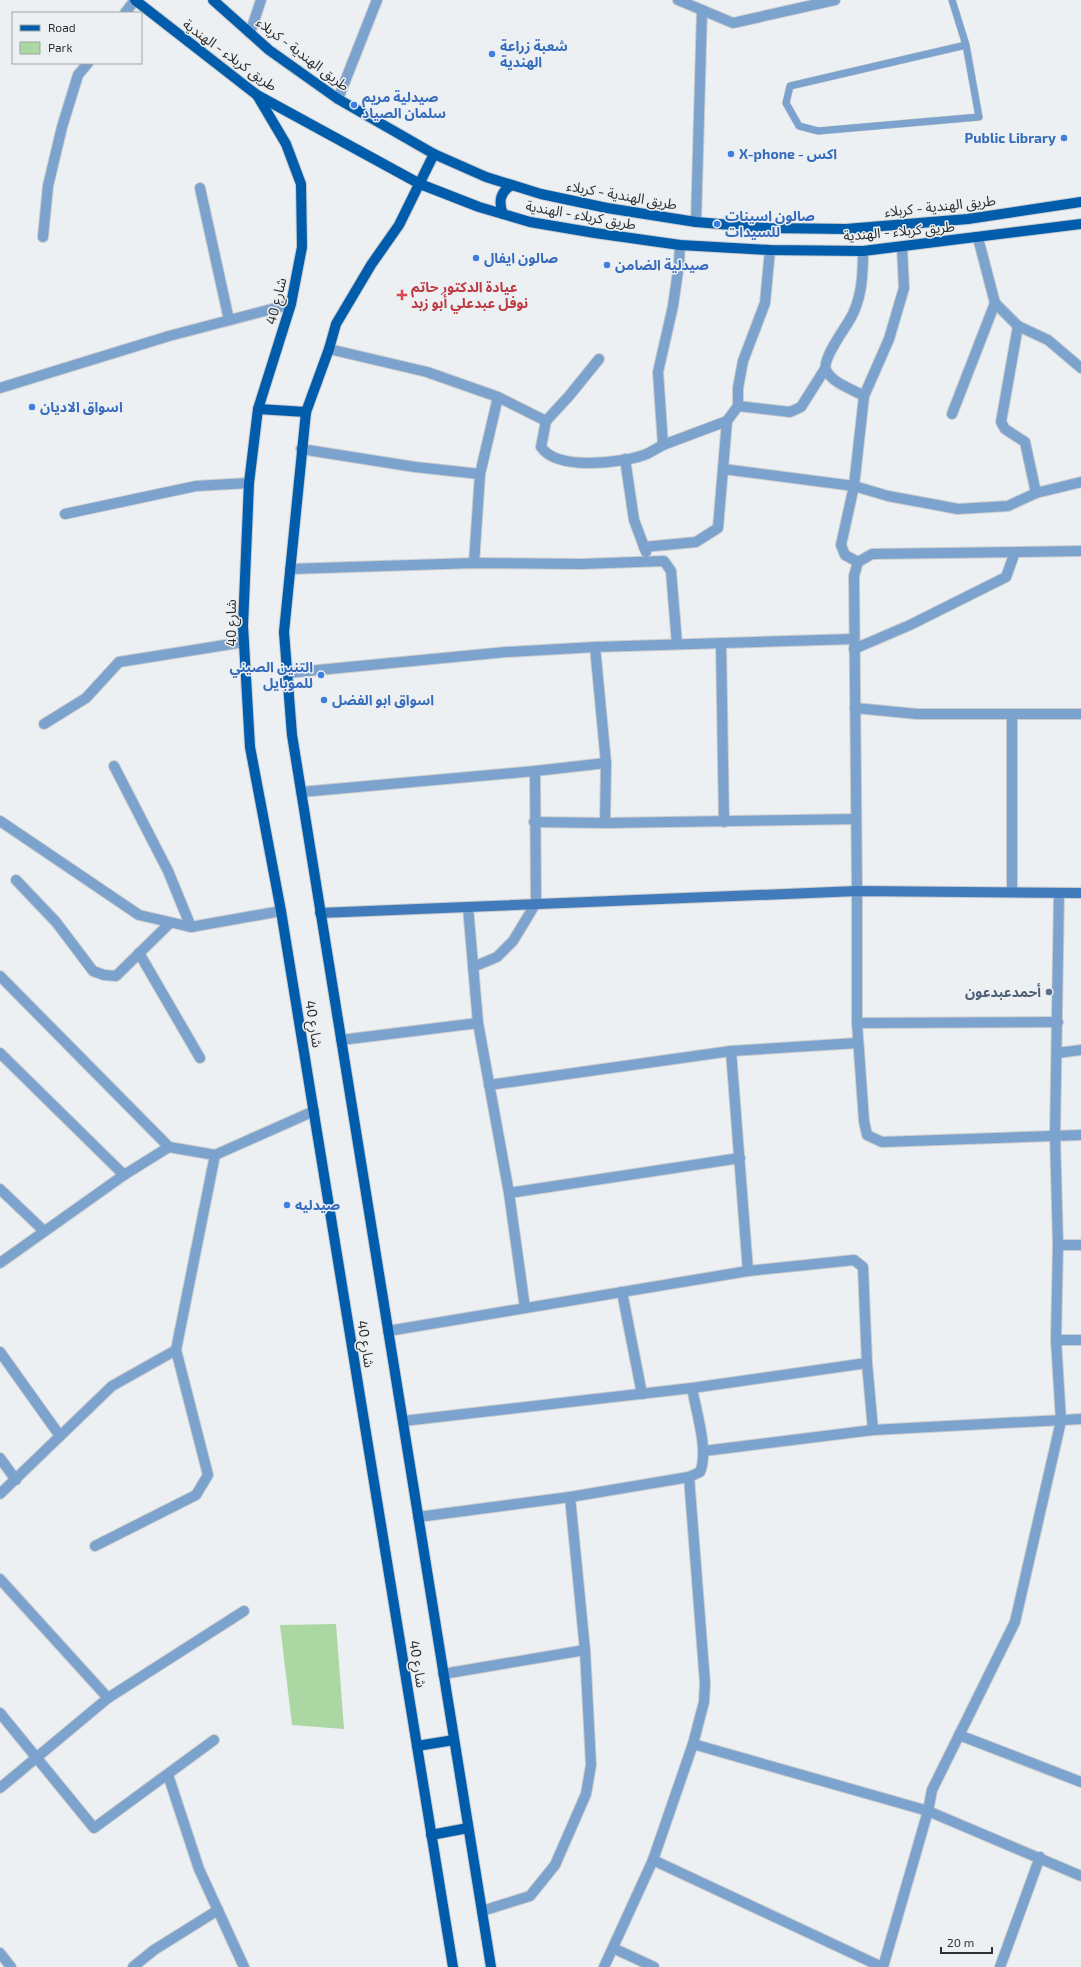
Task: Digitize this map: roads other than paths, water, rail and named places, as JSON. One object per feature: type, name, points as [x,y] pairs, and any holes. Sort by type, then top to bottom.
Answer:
[{"type":"main road","name":"طريق كربلاء - الهندية","points":[[134,0],[257,95],[420,184],[479,207],[530,222],[680,245],[770,250],[863,251],[978,238],[1081,224]]},
{"type":"main road","name":"طريق الهندية - كربلاء","points":[[213,0],[269,50],[338,99],[434,154],[486,177],[541,194],[607,208],[696,222],[768,228],[846,229],[968,219],[1081,202]]},
{"type":"main road","name":"شارع 40","points":[[257,95],[286,144],[301,184],[302,247],[291,304],[258,409],[249,483],[243,626],[250,747],[281,911],[453,1967]]},
{"type":"main road","name":"شارع 40","points":[[434,154],[399,225],[371,265],[336,324],[306,412],[301,449],[284,632],[292,735],[491,1967]]},
{"type":"main road","points":[[503,214],[500,200],[505,189],[512,185]]},
{"type":"main road","points":[[258,409],[306,412]]},
{"type":"main road","points":[[417,1746],[454,1740]]},
{"type":"main road","points":[[431,1835],[468,1828]]},
{"type":"street","points":[[126,12],[134,0]]},
{"type":"street","points":[[250,33],[260,0]]},
{"type":"street","points":[[338,99],[377,0]]},
{"type":"street","points":[[680,0],[733,23],[835,0]]},
{"type":"street","points":[[696,222],[702,10]]},
{"type":"street","points":[[44,237],[48,186],[62,127],[78,75],[87,64]]},
{"type":"street","points":[[200,188],[230,320]]},
{"type":"street","points":[[978,238],[995,303],[1018,326],[1048,340],[1081,368]]},
{"type":"street","points":[[663,445],[658,372],[673,306],[680,245]]},
{"type":"street","points":[[858,562],[845,555],[841,545],[854,486],[864,396],[888,339],[904,288],[902,247]]},
{"type":"street","points":[[644,547],[696,542],[718,528],[727,421],[738,406],[738,388],[743,361],[765,303],[770,250]]},
{"type":"street","points":[[738,406],[790,412],[801,407],[825,369],[827,360],[850,319],[863,283],[863,251]]},
{"type":"street","points":[[952,414],[995,303]]},
{"type":"street","points":[[0,388],[169,336],[291,304]]},
{"type":"street","points":[[1018,326],[1000,422],[1005,429],[1024,442],[1036,493]]},
{"type":"street","points":[[328,349],[427,372],[498,397],[546,420]]},
{"type":"street","points":[[599,359],[569,396],[546,420],[541,447],[545,453],[551,457],[577,462],[607,462],[626,459],[644,455],[663,445],[727,421]]},
{"type":"street","points":[[825,369],[831,378],[864,396]]},
{"type":"street","points":[[474,563],[480,474],[498,397]]},
{"type":"street","points":[[301,449],[415,467],[480,474]]},
{"type":"street","points":[[626,459],[634,520],[649,560]]},
{"type":"street","points":[[723,469],[854,486],[888,496],[958,509],[1008,506],[1036,493],[1081,482]]},
{"type":"street","points":[[65,514],[196,486],[249,483]]},
{"type":"street","points":[[1081,551],[872,554],[858,562],[854,576],[857,1023],[864,1122],[867,1135],[882,1142],[1081,1135]]},
{"type":"street","points":[[287,673],[506,652],[595,647],[722,643],[854,644],[910,625],[1006,577],[1015,552]]},
{"type":"street","points":[[290,569],[474,563],[581,564],[649,560],[664,561],[671,571],[677,644]]},
{"type":"street","points":[[44,724],[86,698],[119,662],[244,642]]},
{"type":"street","points":[[722,643],[724,822]]},
{"type":"street","points":[[595,647],[606,763],[605,823]]},
{"type":"street","points":[[855,708],[918,714],[1081,714]]},
{"type":"street","points":[[1012,714],[1012,892]]},
{"type":"street","points":[[301,792],[535,771],[606,763]]},
{"type":"street","points":[[114,766],[168,871],[191,927]]},
{"type":"street","points":[[473,967],[497,957],[513,941],[536,903],[534,822],[535,771]]},
{"type":"street","points":[[534,822],[724,822],[856,819]]},
{"type":"street","points":[[0,821],[139,916],[191,927],[281,911]]},
{"type":"street","points":[[16,880],[56,922],[93,971],[104,975],[116,976],[170,923]]},
{"type":"street","points":[[320,913],[857,891],[1081,893]]},
{"type":"street","points":[[653,1860],[882,1967],[928,1811],[932,1790],[1015,1622],[1061,1422],[1056,1340],[1058,1245],[1055,1135],[1059,893]]},
{"type":"street","points":[[468,907],[478,1024],[509,1192],[525,1308]]},
{"type":"street","points":[[139,953],[200,1058]]},
{"type":"street","points":[[0,976],[169,1146],[215,1155],[314,1111]]},
{"type":"street","points":[[857,1023],[1058,1022]]},
{"type":"street","points":[[341,1040],[478,1024]]},
{"type":"street","points":[[489,1085],[731,1051],[858,1043]]},
{"type":"street","points":[[1057,1053],[1081,1050]]},
{"type":"street","points":[[731,1051],[748,1271]]},
{"type":"street","points":[[0,1053],[124,1176]]},
{"type":"street","points":[[0,1263],[44,1231],[169,1146]]},
{"type":"street","points":[[95,1546],[196,1495],[208,1475],[176,1350],[215,1155]]},
{"type":"street","points":[[509,1192],[740,1158]]},
{"type":"street","points":[[0,1189],[44,1231]]},
{"type":"street","points":[[1058,1245],[1081,1245]]},
{"type":"street","points":[[388,1331],[748,1271],[854,1260],[863,1267],[867,1363],[873,1430]]},
{"type":"street","points":[[622,1292],[642,1394]]},
{"type":"street","points":[[1056,1340],[1081,1340]]},
{"type":"street","points":[[0,1494],[112,1386],[176,1350]]},
{"type":"street","points":[[0,1352],[60,1436]]},
{"type":"street","points":[[403,1421],[692,1388],[867,1363]]},
{"type":"street","points":[[418,1517],[570,1497],[689,1477],[700,1472],[704,1463],[704,1451],[692,1388]]},
{"type":"street","points":[[704,1451],[873,1430],[1061,1422],[1081,1419]]},
{"type":"street","points":[[0,1458],[16,1480]]},
{"type":"street","points":[[604,1967],[653,1860],[693,1744],[704,1702],[705,1683],[689,1477]]},
{"type":"street","points":[[482,1911],[530,1896],[555,1865],[586,1794],[591,1765],[585,1650],[570,1497]]},
{"type":"street","points":[[0,1579],[108,1698]]},
{"type":"street","points":[[0,1788],[108,1698],[244,1611]]},
{"type":"street","points":[[444,1674],[585,1650]]},
{"type":"street","points":[[0,1713],[94,1828],[214,1740]]},
{"type":"street","points":[[959,1735],[1081,1782]]},
{"type":"street","points":[[693,1744],[928,1811],[1040,1857],[1081,1876]]},
{"type":"street","points":[[168,1775],[199,1869],[244,1967]]},
{"type":"street","points":[[1000,1967],[1040,1857]]},
{"type":"street","points":[[133,1967],[154,1950],[218,1910]]},
{"type":"street","points":[[613,1948],[654,1967]]},
{"type":"street","points":[[0,1952],[11,1967]]},
{"type":"lane","points":[[952,0],[966,45],[979,117],[818,131],[799,126],[786,102],[790,86],[966,45]]},
{"type":"place","name":"شعبة زراعة الهندية","points":[[492,54]]},
{"type":"place","name":"صيدلية مريم سلمان الصياد","points":[[354,105]]},
{"type":"place","name":"Public Library","points":[[1064,138]]},
{"type":"place","name":"X-phone - اكس","points":[[731,154]]},
{"type":"place","name":"صالون اسينات للسيدات","points":[[717,224]]},
{"type":"place","name":"صالون ايفال","points":[[476,258]]},
{"type":"place","name":"صيدلية الضامن","points":[[607,265]]},
{"type":"place","name":"عيادة الدكتور حاتم نوفل عبدعلي أبو زبد","points":[[402,295]]},
{"type":"place","name":"اسواق الاديان","points":[[32,407]]},
{"type":"place","name":"التنين الصيني للموبايل","points":[[321,675]]},
{"type":"place","name":"اسواق ابو الفضل","points":[[324,700]]},
{"type":"place","name":"أحمدعبدعون","points":[[1049,992]]},
{"type":"place","name":"صيدليه","points":[[287,1205]]}]
